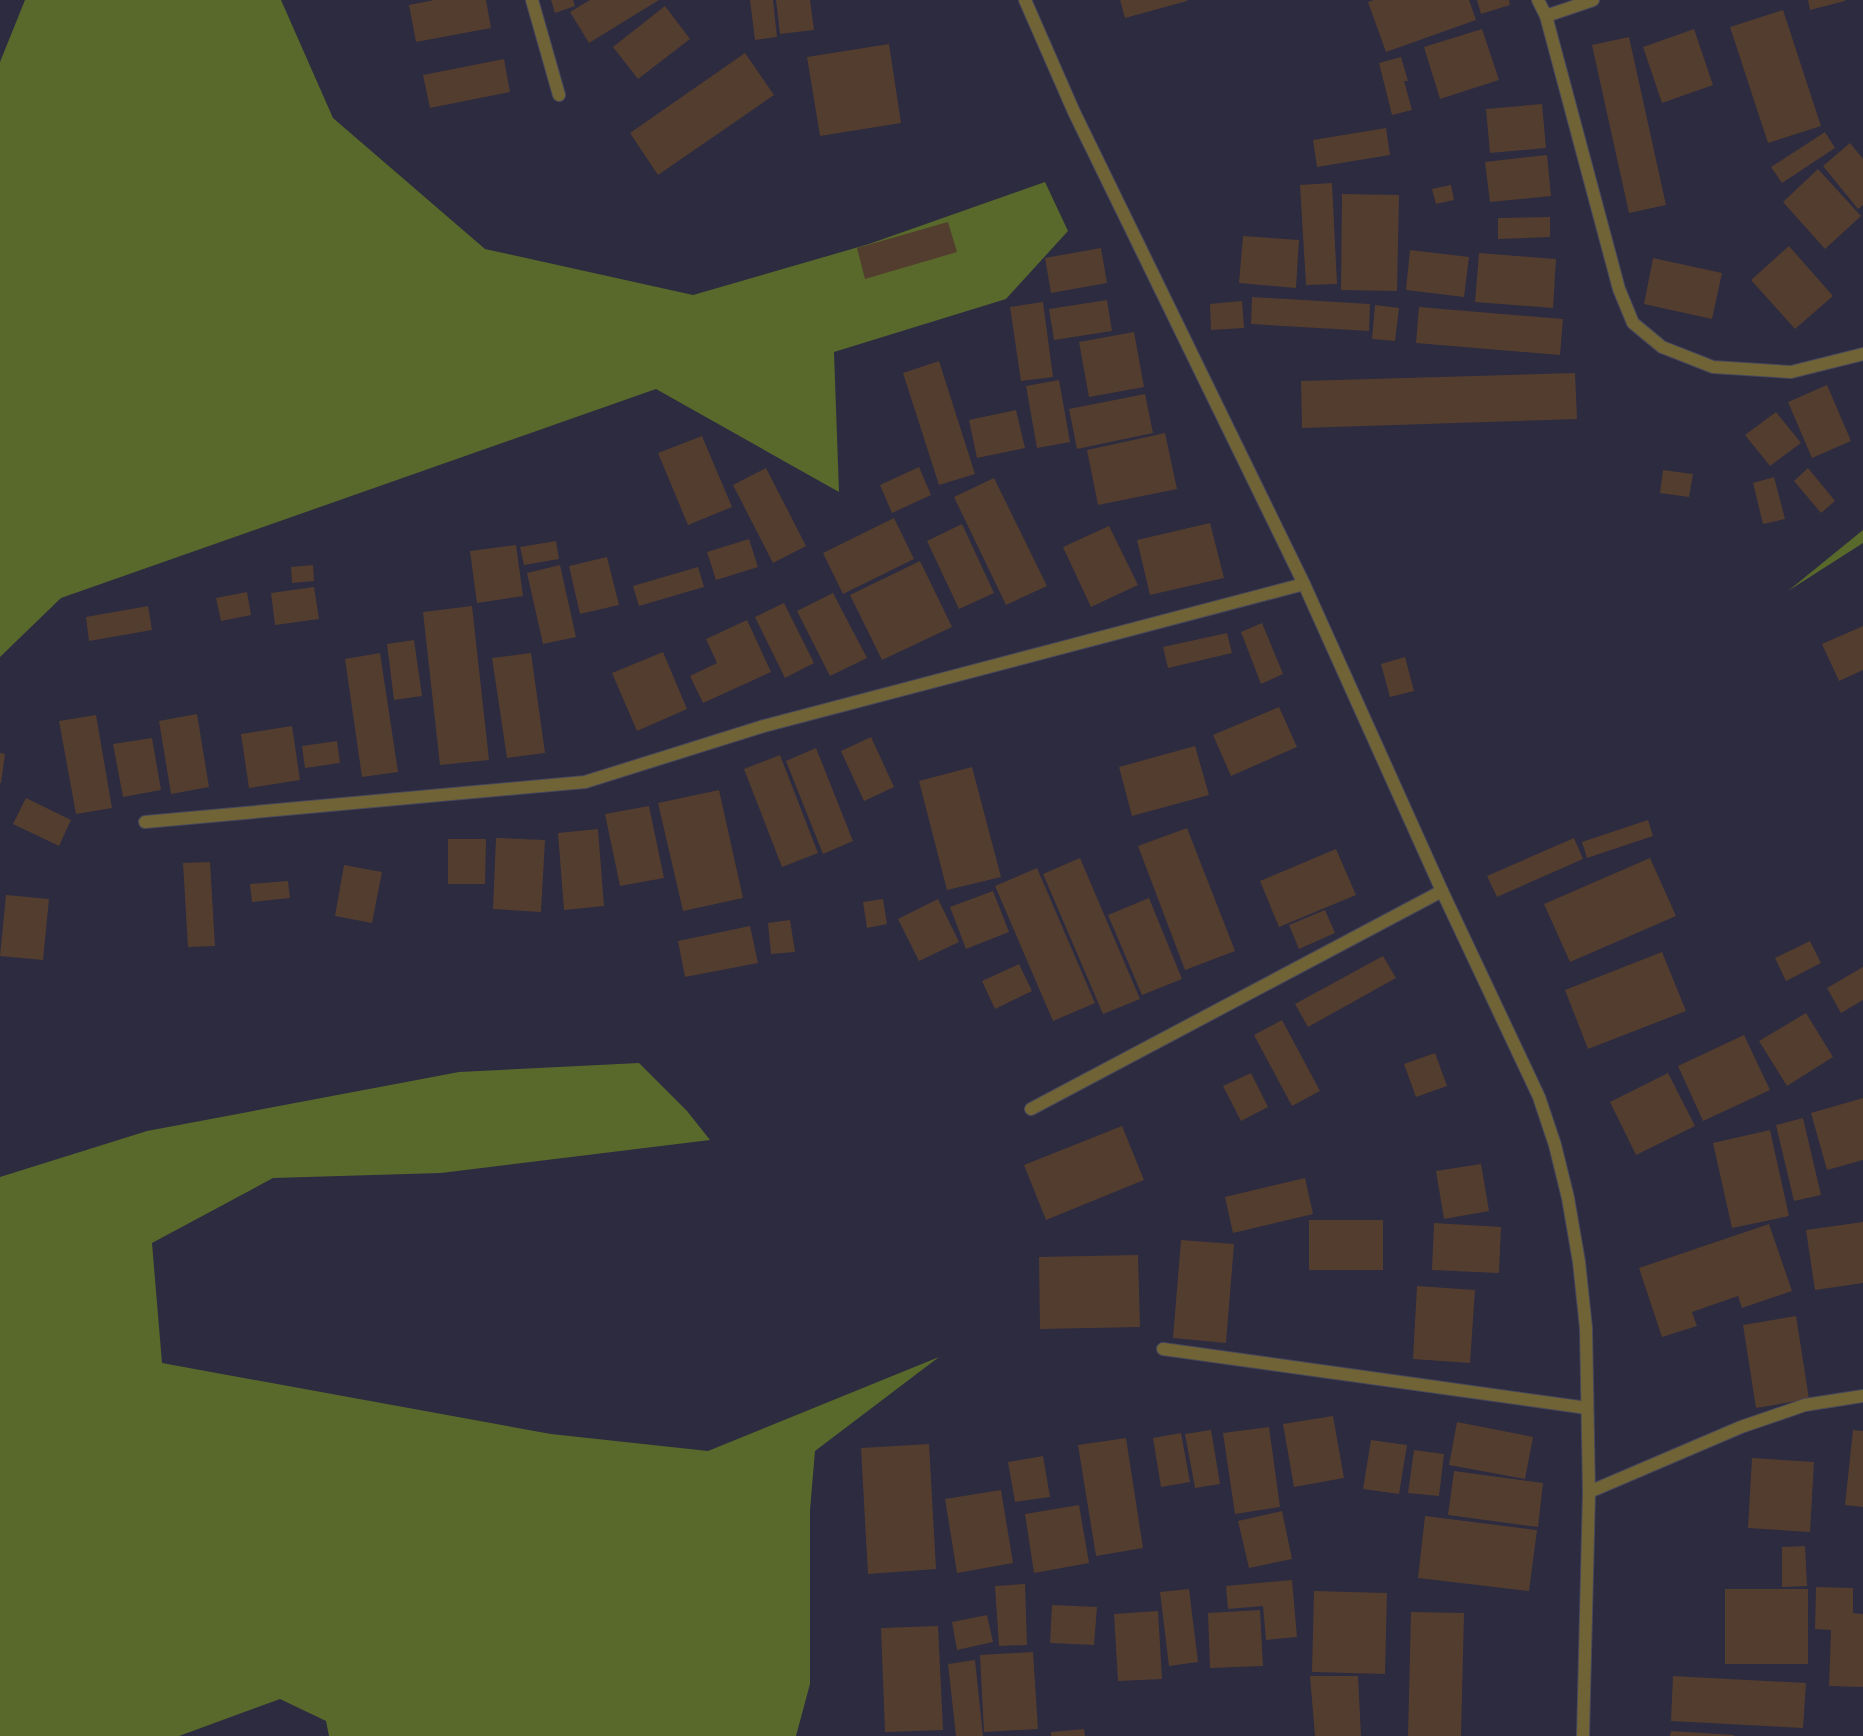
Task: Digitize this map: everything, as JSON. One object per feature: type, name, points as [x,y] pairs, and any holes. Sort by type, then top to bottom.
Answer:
[{"type":"street","points":[[532,0],[559,95]]},
{"type":"street","points":[[1025,0],[1074,112],[1304,584],[1442,891],[1539,1097],[1568,1198],[1579,1262],[1586,1328],[1589,1492],[1583,1736]]},
{"type":"street","points":[[1538,0],[1546,16],[1619,289],[1633,323],[1662,347],[1713,366],[1791,372],[1863,354]]},
{"type":"street","points":[[1546,16],[1593,0]]},
{"type":"street","points":[[146,822],[585,782],[764,726],[1304,584]]},
{"type":"street","points":[[1031,1109],[1442,891]]},
{"type":"street","points":[[1163,1349],[1588,1408]]},
{"type":"street","points":[[1589,1492],[1741,1427],[1805,1405],[1863,1396]]},
{"type":"green space","points":[[25,0],[281,0],[333,118],[485,249],[693,295],[869,244],[1045,182],[1068,231],[1006,299],[834,352],[839,492],[656,389],[61,598],[0,657],[0,62]]},
{"type":"green space","points":[[1863,530],[1863,543],[1788,591]]},
{"type":"green space","points":[[639,1063],[687,1111],[710,1140],[441,1173],[273,1178],[152,1243],[162,1363],[551,1434],[708,1451],[939,1357],[815,1451],[810,1510],[810,1684],[796,1736],[329,1736],[326,1721],[280,1699],[179,1736],[0,1736],[0,1177],[147,1131],[459,1072]]},
{"type":"building","points":[[434,0],[486,0],[491,28],[416,42],[409,5]]},
{"type":"building","points":[[551,0],[573,0],[575,6],[555,13]]},
{"type":"building","points":[[590,0],[659,0],[589,43],[570,12]]},
{"type":"building","points":[[750,0],[773,0],[777,37],[755,40]]},
{"type":"building","points":[[776,0],[810,0],[814,30],[780,34]]},
{"type":"building","points":[[1120,0],[1187,0],[1187,1],[1125,18]]},
{"type":"building","points":[[1374,0],[1469,0],[1476,20],[1386,52],[1368,2]]},
{"type":"building","points":[[1477,0],[1509,0],[1510,5],[1481,14]]},
{"type":"building","points":[[1808,0],[1845,0],[1845,1],[1810,10]]},
{"type":"building","points":[[665,6],[690,39],[638,79],[613,47]]},
{"type":"building","points":[[1783,10],[1821,126],[1768,143],[1730,27]]},
{"type":"building","points":[[1482,29],[1499,80],[1440,99],[1424,47]]},
{"type":"building","points":[[1694,29],[1713,85],[1662,103],[1643,47]]},
{"type":"building","points":[[1629,37],[1666,205],[1629,213],[1592,45]]},
{"type":"building","points":[[889,44],[901,123],[820,136],[807,57]]},
{"type":"building","points":[[745,53],[774,95],[658,175],[630,133]]},
{"type":"building","points":[[1401,57],[1408,81],[1404,81],[1412,110],[1392,115],[1379,63]]},
{"type":"building","points":[[504,59],[510,92],[430,108],[423,75]]},
{"type":"building","points":[[1542,104],[1546,148],[1490,153],[1486,109]]},
{"type":"building","points":[[1386,128],[1390,155],[1317,167],[1313,140]]},
{"type":"building","points":[[1825,132],[1835,148],[1782,183],[1771,167]]},
{"type":"building","points":[[1850,143],[1863,159],[1863,205],[1858,209],[1823,166]]},
{"type":"building","points":[[1547,155],[1551,196],[1490,202],[1485,162]]},
{"type":"building","points":[[1818,169],[1861,216],[1825,249],[1783,202]]},
{"type":"building","points":[[1332,183],[1337,284],[1306,285],[1300,185]]},
{"type":"building","points":[[1451,185],[1454,200],[1436,204],[1432,189]]},
{"type":"building","points":[[1342,194],[1399,195],[1397,291],[1341,290]]},
{"type":"building","points":[[1550,217],[1550,237],[1498,239],[1498,218]]},
{"type":"building","points":[[948,222],[957,252],[865,279],[857,248]]},
{"type":"building","points":[[1243,236],[1299,240],[1296,288],[1239,283]]},
{"type":"building","points":[[1789,246],[1833,296],[1795,329],[1751,280]]},
{"type":"building","points":[[1101,248],[1107,283],[1051,293],[1045,258]]},
{"type":"building","points":[[1410,250],[1469,257],[1464,297],[1406,290]]},
{"type":"building","points":[[1479,253],[1556,259],[1553,308],[1475,302]]},
{"type":"building","points":[[1653,258],[1722,273],[1712,319],[1644,304]]},
{"type":"building","points":[[1252,297],[1370,304],[1369,331],[1251,324]]},
{"type":"building","points":[[1107,300],[1112,331],[1054,340],[1049,309]]},
{"type":"building","points":[[1242,301],[1244,328],[1211,330],[1210,304]]},
{"type":"building","points":[[1043,302],[1053,377],[1021,381],[1010,307]]},
{"type":"building","points":[[1375,305],[1399,308],[1395,341],[1372,339]]},
{"type":"building","points":[[1419,307],[1563,319],[1560,355],[1416,343]]},
{"type":"building","points":[[1134,332],[1144,387],[1089,397],[1079,342]]},
{"type":"building","points":[[939,361],[975,474],[939,485],[903,373]]},
{"type":"building","points":[[1575,373],[1577,419],[1302,428],[1301,381]]},
{"type":"building","points":[[1059,380],[1070,442],[1037,448],[1026,386]]},
{"type":"building","points":[[1827,385],[1851,441],[1812,458],[1788,402]]},
{"type":"building","points":[[1145,394],[1153,433],[1077,449],[1069,409]]},
{"type":"building","points":[[1016,410],[1025,448],[977,458],[969,420]]},
{"type":"building","points":[[1776,412],[1801,443],[1770,466],[1745,435]]},
{"type":"building","points":[[1165,433],[1177,489],[1098,505],[1087,450]]},
{"type":"building","points":[[702,436],[732,507],[688,525],[658,453]]},
{"type":"building","points":[[919,467],[931,495],[892,513],[880,485]]},
{"type":"building","points":[[766,468],[806,546],[773,563],[733,485]]},
{"type":"building","points":[[1808,468],[1835,501],[1821,513],[1794,481]]},
{"type":"building","points":[[1663,470],[1693,474],[1689,497],[1660,493]]},
{"type":"building","points":[[1774,477],[1785,519],[1763,524],[1753,483]]},
{"type":"building","points":[[994,478],[1047,586],[1006,605],[954,497]]},
{"type":"building","points":[[894,518],[914,559],[843,594],[823,553]]},
{"type":"building","points":[[1210,523],[1224,578],[1150,595],[1137,540]]},
{"type":"building","points":[[962,524],[994,593],[959,609],[927,541]]},
{"type":"building","points":[[1109,526],[1138,585],[1091,607],[1063,547]]},
{"type":"building","points":[[749,539],[758,567],[716,580],[707,552]]},
{"type":"building","points":[[556,541],[559,559],[524,565],[520,547]]},
{"type":"building","points":[[516,545],[523,596],[477,603],[470,551]]},
{"type":"building","points":[[607,557],[619,605],[580,614],[569,566]]},
{"type":"building","points":[[920,561],[952,627],[882,660],[850,595]]},
{"type":"building","points":[[313,565],[314,581],[292,583],[291,567]]},
{"type":"building","points":[[560,565],[576,637],[543,644],[527,573]]},
{"type":"building","points":[[698,567],[704,587],[639,606],[633,586]]},
{"type":"building","points":[[314,587],[319,619],[275,625],[271,593]]},
{"type":"building","points":[[247,592],[251,615],[221,621],[216,598]]},
{"type":"building","points":[[833,593],[867,658],[830,676],[797,611]]},
{"type":"building","points":[[784,603],[814,663],[785,678],[755,617]]},
{"type":"building","points":[[148,606],[152,630],[89,641],[86,617]]},
{"type":"building","points":[[472,606],[489,760],[440,765],[423,612]]},
{"type":"building","points":[[747,620],[771,672],[703,703],[690,676],[717,663],[706,639]]},
{"type":"building","points":[[1262,623],[1283,674],[1261,684],[1241,632]]},
{"type":"building","points":[[1863,626],[1863,670],[1839,681],[1822,644]]},
{"type":"building","points":[[1227,633],[1232,653],[1168,668],[1163,647]]},
{"type":"building","points":[[414,640],[422,696],[394,700],[387,644]]},
{"type":"building","points":[[663,652],[687,709],[637,731],[612,673]]},
{"type":"building","points":[[380,653],[398,772],[362,777],[345,659]]},
{"type":"building","points":[[531,653],[545,753],[507,758],[492,658]]},
{"type":"building","points":[[1405,657],[1414,691],[1390,697],[1381,664]]},
{"type":"building","points":[[1279,707],[1297,747],[1231,776],[1213,735]]},
{"type":"building","points":[[197,714],[209,787],[171,794],[159,721]]},
{"type":"building","points":[[96,715],[112,808],[76,814],[59,721]]},
{"type":"building","points":[[292,726],[300,780],[249,788],[241,734]]},
{"type":"building","points":[[871,737],[894,787],[864,801],[841,751]]},
{"type":"building","points":[[152,738],[161,790],[123,797],[113,744]]},
{"type":"building","points":[[337,741],[340,763],[305,768],[302,746]]},
{"type":"building","points":[[1195,746],[1209,795],[1132,816],[1119,767]]},
{"type":"building","points":[[816,748],[853,841],[823,854],[786,761]]},
{"type":"building","points":[[0,753],[5,754],[1,783],[0,783]]},
{"type":"building","points":[[780,755],[818,853],[782,867],[744,769]]},
{"type":"building","points":[[972,767],[1001,877],[947,890],[919,781]]},
{"type":"building","points":[[719,790],[743,898],[683,911],[658,803]]},
{"type":"building","points":[[26,798],[71,820],[59,846],[13,824]]},
{"type":"building","points":[[649,806],[664,878],[620,886],[605,814]]},
{"type":"building","points":[[1648,820],[1653,836],[1587,858],[1582,842]]},
{"type":"building","points":[[1187,828],[1235,951],[1185,970],[1138,846]]},
{"type":"building","points":[[598,829],[604,906],[564,910],[558,833]]},
{"type":"building","points":[[496,838],[545,840],[541,912],[493,909]]},
{"type":"building","points":[[1574,838],[1583,859],[1497,897],[1487,876]]},
{"type":"building","points":[[448,839],[486,839],[485,884],[448,884]]},
{"type":"building","points":[[1336,849],[1356,895],[1279,927],[1260,881]]},
{"type":"building","points":[[1080,858],[1140,999],[1103,1014],[1043,874]]},
{"type":"building","points":[[1650,858],[1676,916],[1570,962],[1544,904]]},
{"type":"building","points":[[210,862],[215,946],[188,947],[183,863]]},
{"type":"building","points":[[344,865],[382,872],[372,923],[335,916]]},
{"type":"building","points":[[1037,868],[1095,1003],[1053,1021],[995,886]]},
{"type":"building","points":[[288,881],[290,898],[252,902],[250,884]]},
{"type":"building","points":[[993,891],[1009,932],[966,949],[950,907]]},
{"type":"building","points":[[6,895],[49,899],[43,960],[0,956]]},
{"type":"building","points":[[1149,898],[1182,979],[1142,995],[1108,915]]},
{"type":"building","points":[[883,899],[887,924],[867,928],[863,902]]},
{"type":"building","points":[[938,899],[959,942],[919,961],[898,919]]},
{"type":"building","points":[[1325,910],[1335,933],[1299,949],[1289,925]]},
{"type":"building","points":[[790,920],[795,952],[771,954],[768,923]]},
{"type":"building","points":[[750,926],[758,963],[685,977],[678,941]]},
{"type":"building","points":[[1810,941],[1821,963],[1786,981],[1775,958]]},
{"type":"building","points":[[1662,952],[1686,1011],[1588,1049],[1565,990]]},
{"type":"building","points":[[1383,956],[1396,978],[1308,1027],[1295,1004]]},
{"type":"building","points":[[1019,964],[1032,991],[995,1009],[982,981]]},
{"type":"building","points":[[1863,967],[1863,1000],[1841,1013],[1827,988]]},
{"type":"building","points":[[1806,1013],[1833,1057],[1787,1086],[1759,1041]]},
{"type":"building","points":[[1282,1020],[1320,1091],[1292,1106],[1254,1035]]},
{"type":"building","points":[[1744,1035],[1770,1090],[1703,1121],[1678,1066]]},
{"type":"building","points":[[1435,1053],[1447,1086],[1416,1097],[1404,1064]]},
{"type":"building","points":[[1251,1073],[1268,1107],[1241,1121],[1223,1086]]},
{"type":"building","points":[[1668,1073],[1695,1126],[1636,1155],[1610,1102]]},
{"type":"building","points":[[1863,1098],[1863,1160],[1827,1170],[1811,1113]]},
{"type":"building","points":[[1803,1118],[1821,1195],[1794,1201],[1776,1125]]},
{"type":"building","points":[[1122,1126],[1144,1180],[1046,1220],[1024,1165]]},
{"type":"building","points":[[1770,1130],[1789,1216],[1732,1228],[1713,1143]]},
{"type":"building","points":[[1481,1164],[1489,1211],[1444,1219],[1436,1171]]},
{"type":"building","points":[[1305,1178],[1313,1214],[1233,1233],[1225,1197]]},
{"type":"building","points":[[1309,1220],[1383,1220],[1383,1270],[1309,1270]]},
{"type":"building","points":[[1863,1222],[1863,1283],[1815,1290],[1806,1230]]},
{"type":"building","points":[[1434,1223],[1501,1227],[1499,1273],[1432,1270]]},
{"type":"building","points":[[1769,1224],[1792,1291],[1742,1308],[1738,1296],[1692,1312],[1697,1326],[1662,1337],[1639,1268]]},
{"type":"building","points":[[1181,1240],[1234,1244],[1226,1343],[1173,1338]]},
{"type":"building","points":[[1138,1255],[1140,1327],[1040,1329],[1039,1257]]},
{"type":"building","points":[[1417,1286],[1475,1290],[1470,1363],[1413,1359]]},
{"type":"building","points":[[1796,1316],[1809,1399],[1756,1408],[1743,1325]]},
{"type":"building","points":[[1333,1416],[1344,1478],[1294,1487],[1283,1424]]},
{"type":"building","points":[[1457,1422],[1533,1437],[1525,1479],[1449,1465]]},
{"type":"building","points":[[1269,1427],[1280,1507],[1235,1514],[1223,1433]]},
{"type":"building","points":[[1211,1430],[1220,1484],[1195,1488],[1185,1434]]},
{"type":"building","points":[[1853,1430],[1863,1431],[1863,1507],[1845,1505]]},
{"type":"building","points":[[1181,1433],[1190,1482],[1161,1487],[1153,1438]]},
{"type":"building","points":[[1126,1438],[1143,1548],[1096,1556],[1078,1445]]},
{"type":"building","points":[[1371,1440],[1407,1445],[1399,1494],[1363,1489]]},
{"type":"building","points":[[929,1444],[936,1569],[868,1574],[861,1448]]},
{"type":"building","points":[[1414,1450],[1444,1454],[1439,1496],[1408,1493]]},
{"type":"building","points":[[1043,1456],[1050,1497],[1015,1502],[1008,1462]]},
{"type":"building","points":[[1752,1458],[1814,1462],[1810,1532],[1748,1528]]},
{"type":"building","points":[[1454,1471],[1543,1483],[1538,1527],[1448,1515]]},
{"type":"building","points":[[1001,1490],[1013,1563],[957,1573],[945,1499]]},
{"type":"building","points":[[1079,1505],[1089,1563],[1034,1573],[1025,1514]]},
{"type":"building","points":[[1282,1511],[1292,1559],[1249,1568],[1238,1521]]},
{"type":"building","points":[[1425,1516],[1537,1530],[1529,1591],[1418,1578]]},
{"type":"building","points":[[1805,1546],[1807,1586],[1782,1587],[1782,1547]]},
{"type":"building","points":[[1292,1580],[1297,1637],[1266,1640],[1263,1606],[1228,1609],[1226,1586]]},
{"type":"building","points":[[1025,1584],[1027,1645],[999,1646],[995,1586]]},
{"type":"building","points":[[1816,1587],[1853,1588],[1853,1613],[1863,1614],[1863,1687],[1829,1686],[1831,1630],[1815,1629]]},
{"type":"building","points":[[1189,1589],[1198,1662],[1169,1666],[1160,1592]]},
{"type":"building","points":[[1725,1589],[1808,1589],[1808,1664],[1725,1664]]},
{"type":"building","points":[[1314,1591],[1387,1593],[1385,1674],[1312,1672]]},
{"type":"building","points":[[1052,1605],[1097,1607],[1094,1645],[1050,1643]]},
{"type":"building","points":[[1260,1610],[1263,1666],[1210,1668],[1208,1613]]},
{"type":"building","points":[[1158,1611],[1162,1679],[1118,1681],[1114,1614]]},
{"type":"building","points":[[1411,1612],[1464,1613],[1461,1736],[1408,1736]]},
{"type":"building","points":[[987,1615],[993,1642],[957,1650],[952,1622]]},
{"type":"building","points":[[938,1626],[943,1730],[885,1732],[881,1628]]},
{"type":"building","points":[[1033,1652],[1038,1729],[984,1732],[980,1655]]},
{"type":"building","points":[[975,1660],[983,1736],[956,1736],[948,1664]]},
{"type":"building","points":[[1310,1676],[1358,1676],[1361,1736],[1315,1736]]},
{"type":"building","points":[[1673,1676],[1806,1683],[1803,1728],[1671,1721]]},
{"type":"building","points":[[1084,1729],[1085,1736],[1051,1736],[1051,1732]]},
{"type":"building","points":[[1671,1731],[1734,1735],[1734,1736],[1670,1736]]}]
